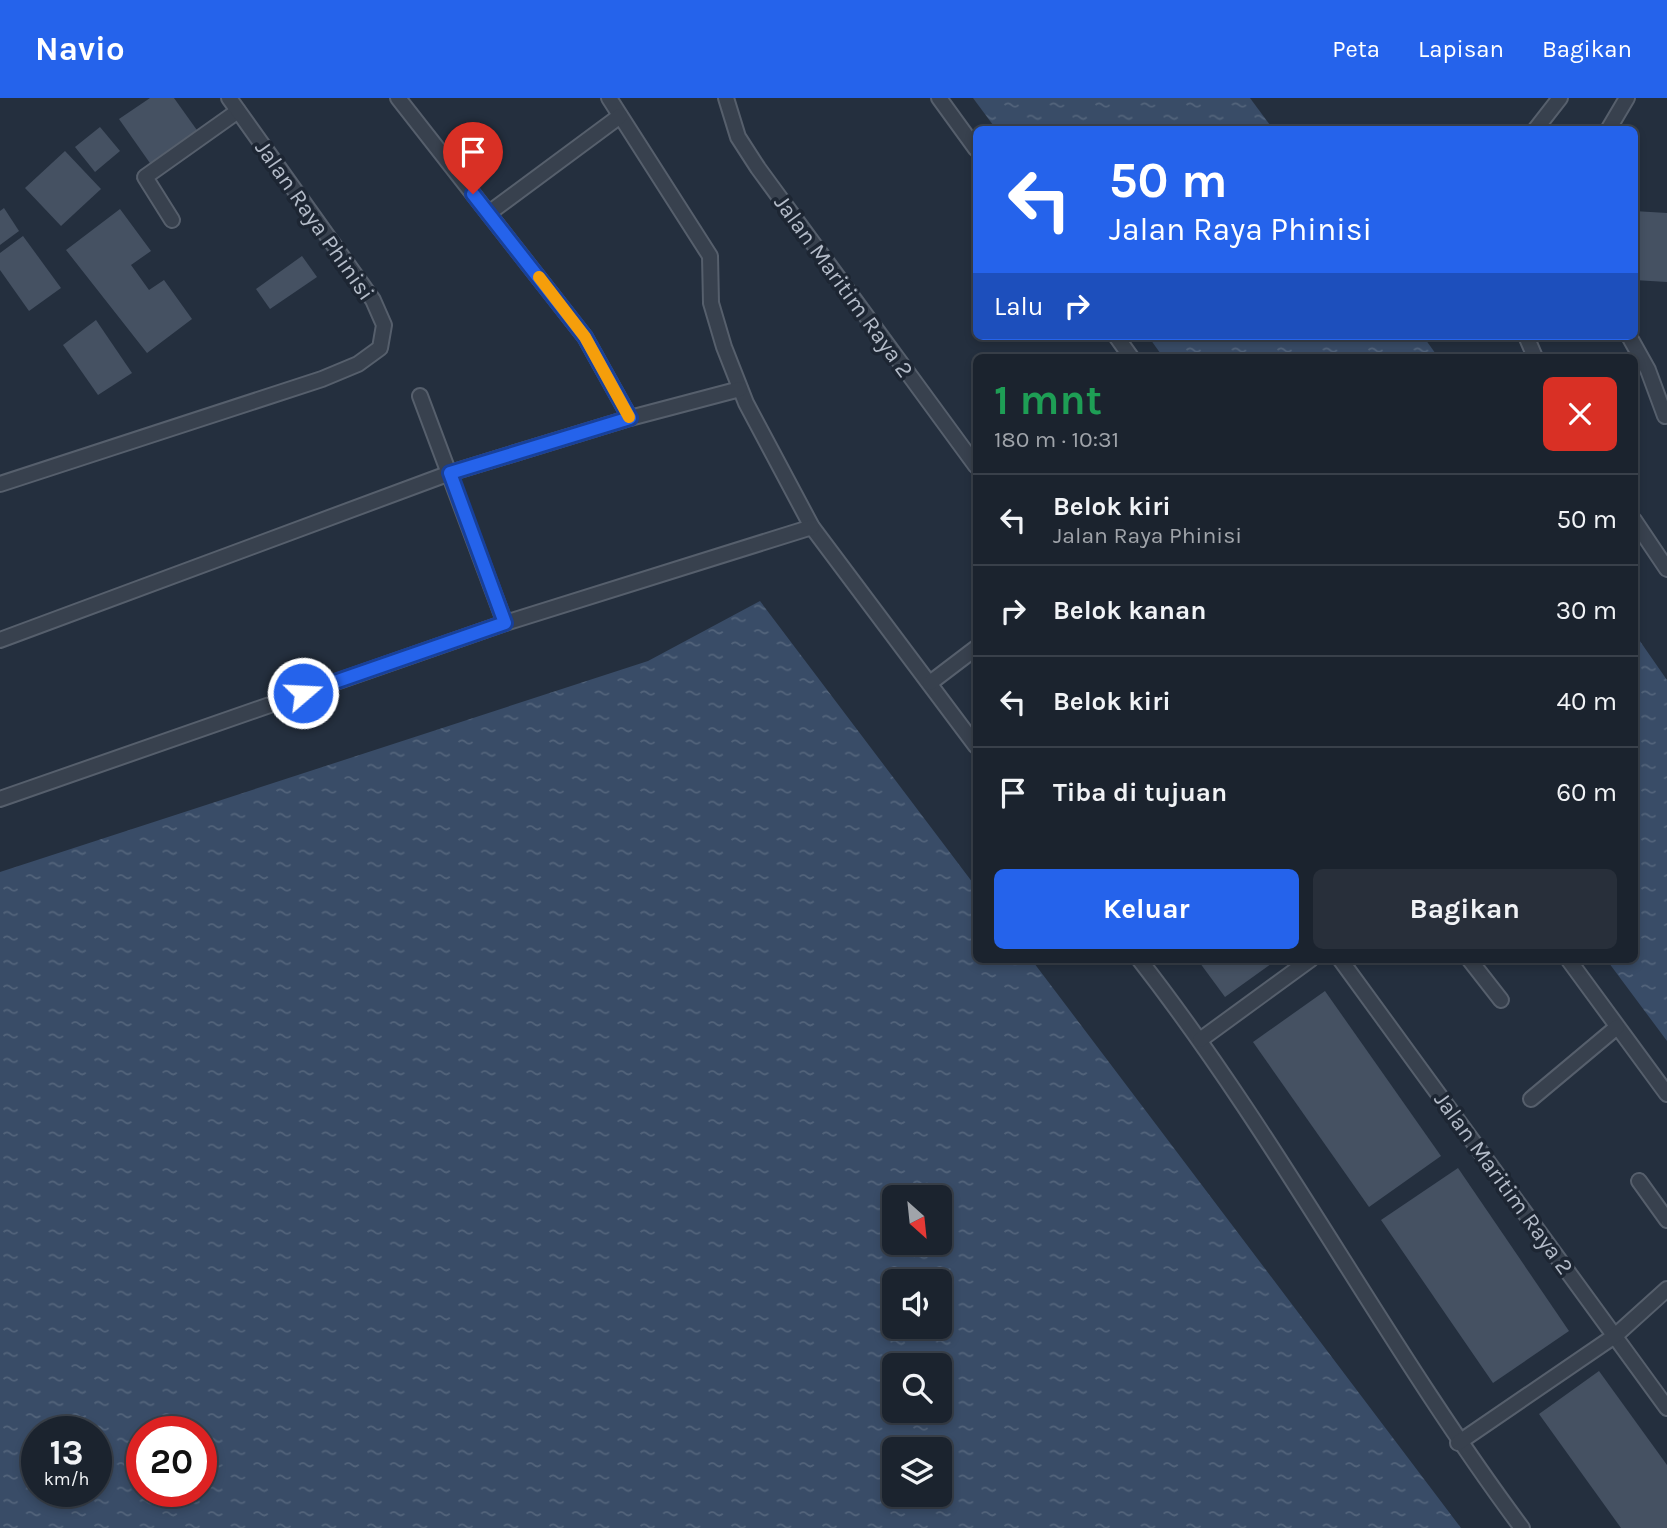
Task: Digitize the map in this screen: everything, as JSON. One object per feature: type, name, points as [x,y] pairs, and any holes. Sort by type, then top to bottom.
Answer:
[{"type":"lane","name":"Jalan Raya Phinisi","points":[[0,484],[322,379],[358,364],[380,348],[384,325],[373,300],[229,98]]},
{"type":"lane","points":[[398,98],[585,337],[630,418]]},
{"type":"lane","points":[[609,98],[710,256],[711,303],[740,389],[812,527],[973,742]]},
{"type":"lane","name":"Jalan Maritim Raya 2","points":[[726,98],[738,137],[758,168],[973,462]]},
{"type":"lane","points":[[939,98],[973,145]]},
{"type":"lane","points":[[1538,126],[1560,98]]},
{"type":"lane","points":[[1610,126],[1627,98]]},
{"type":"lane","points":[[172,220],[145,177],[239,111]]},
{"type":"lane","points":[[489,213],[620,116]]},
{"type":"lane","points":[[1631,340],[1648,370],[1665,416]]},
{"type":"lane","points":[[0,640],[450,473],[630,418],[740,389]]},
{"type":"lane","points":[[420,396],[505,623]]},
{"type":"lane","points":[[1638,526],[1667,569]]},
{"type":"lane","points":[[0,799],[505,623],[812,527]]},
{"type":"lane","points":[[930,683],[973,650]]},
{"type":"lane","points":[[1142,963],[1200,1040],[1458,1443],[1522,1528]]},
{"type":"lane","points":[[1200,1040],[1306,963]]},
{"type":"lane","name":"Jalan Maritim Raya 2","points":[[1343,963],[1667,1408]]},
{"type":"lane","points":[[1472,963],[1501,1000]]},
{"type":"lane","points":[[1571,963],[1667,1094]]},
{"type":"lane","points":[[1531,1099],[1617,1027]]},
{"type":"lane","points":[[1639,1181],[1667,1220]]},
{"type":"lane","points":[[1458,1443],[1616,1335],[1667,1289]]},
{"type":"water","points":[[973,98],[1250,98],[1271,126],[994,126]]},
{"type":"water","points":[[1151,340],[1426,340],[1436,354],[1161,354]]},
{"type":"water","points":[[760,601],[973,883],[973,963],[1034,963],[1461,1528],[0,1528],[0,872],[648,661]]},
{"type":"water","points":[[1638,638],[1667,680],[1667,1041],[1609,963],[1638,963]]},
{"type":"building","points":[[150,98],[174,98],[199,133],[152,166],[119,119]]},
{"type":"building","points":[[100,127],[120,151],[95,172],[75,147]]},
{"type":"building","points":[[65,151],[101,189],[61,226],[25,188]]},
{"type":"building","points":[[4,208],[19,231],[0,245],[0,211]]},
{"type":"building","points":[[120,209],[151,251],[131,265],[149,290],[164,280],[192,319],[147,353],[66,250]]},
{"type":"building","points":[[1638,211],[1667,213],[1667,282],[1638,280]]},
{"type":"building","points":[[23,236],[61,288],[29,311],[0,270],[0,253]]},
{"type":"building","points":[[302,256],[317,277],[270,309],[256,289]]},
{"type":"building","points":[[96,320],[132,373],[98,395],[63,345]]},
{"type":"building","points":[[1200,963],[1272,963],[1225,997]]},
{"type":"building","points":[[1325,991],[1441,1156],[1369,1207],[1253,1042]]},
{"type":"building","points":[[1458,1168],[1569,1331],[1493,1383],[1381,1220]]},
{"type":"building","points":[[1599,1371],[1667,1465],[1667,1528],[1621,1528],[1539,1414]]},
{"type":"slow traffic","points":[[539,277],[585,337],[629,417]]},
{"type":"route","points":[[303,693],[505,623],[450,473],[630,418],[585,337],[473,194]]}]
